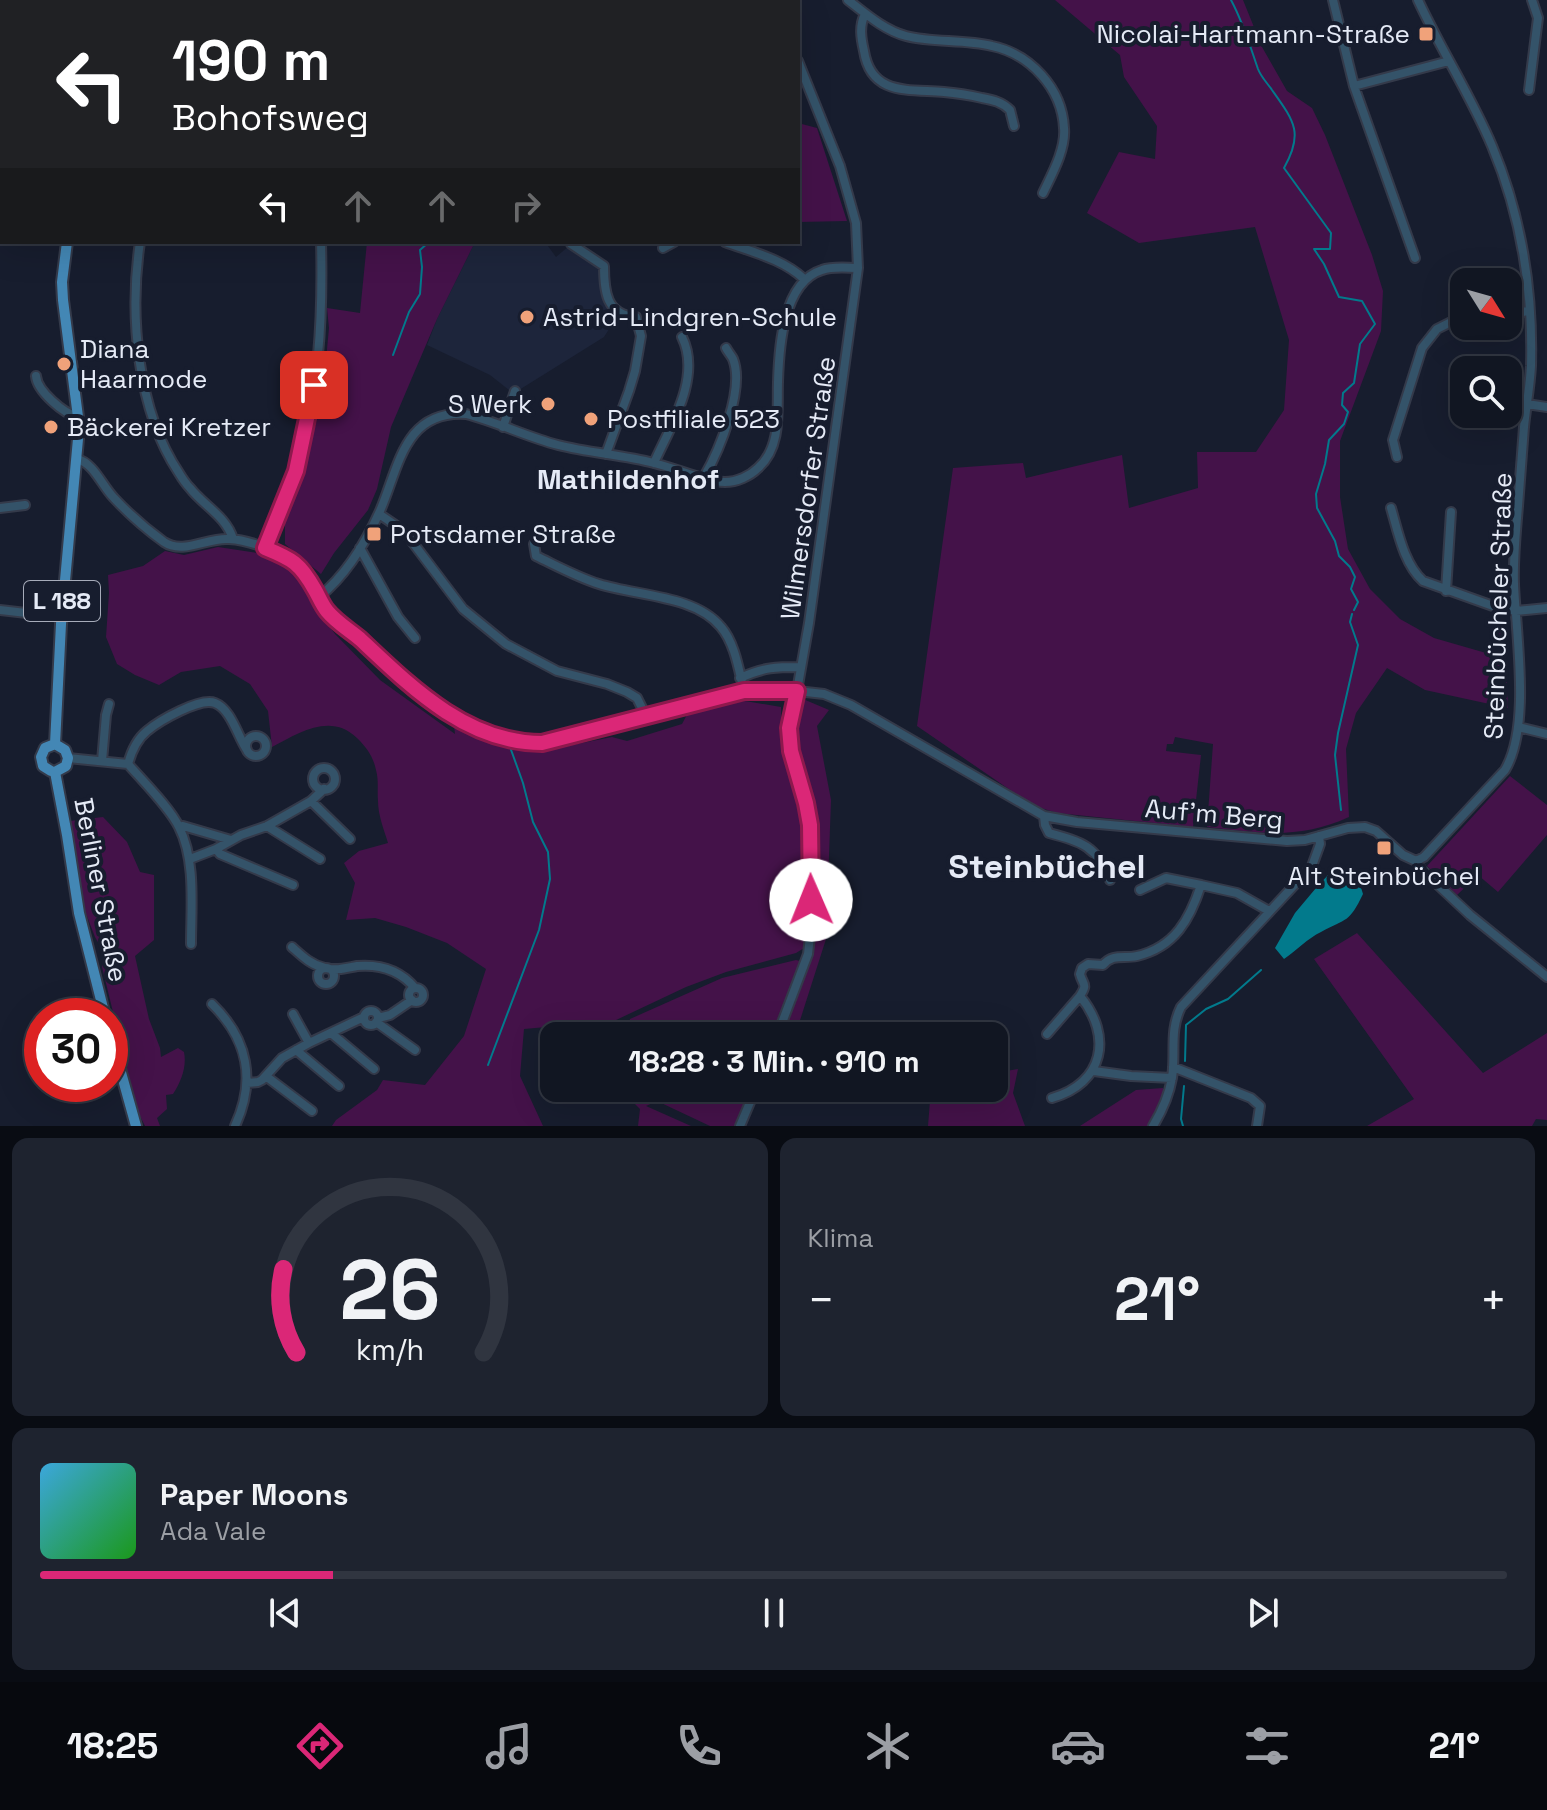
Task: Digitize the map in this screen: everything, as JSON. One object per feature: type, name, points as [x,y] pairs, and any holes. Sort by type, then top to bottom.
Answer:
[{"type":"main road","name":"L 188","points":[[55,772],[43,766],[41,757],[45,748],[55,744],[61,617],[77,459],[78,417],[63,300],[67,244]]},
{"type":"main road","points":[[55,744],[65,750],[68,758],[63,769],[55,772]]},
{"type":"main road","name":"Berliner Straße","points":[[55,772],[79,913],[100,998]]},
{"type":"main road","points":[[128,1097],[136,1126]]},
{"type":"street","points":[[848,0],[887,28],[906,36],[990,45],[1025,60],[1036,69],[1054,91],[1065,130],[1043,193]]},
{"type":"street","points":[[1333,0],[1354,86],[1415,258]]},
{"type":"street","name":"Steinbücheler Straße","points":[[1416,861],[1428,853],[1512,759],[1518,727],[1519,679],[1514,551],[1531,368],[1530,311],[1524,256],[1511,202],[1492,147],[1418,0]]},
{"type":"street","points":[[1529,90],[1538,18],[1532,0]]},
{"type":"street","points":[[865,14],[861,29],[865,58],[879,81],[892,88],[965,94],[1001,102],[1010,110],[1014,126]]},
{"type":"street","points":[[1354,86],[1449,61]]},
{"type":"street","name":"Wilmersdorfer Straße","points":[[782,1022],[808,954],[811,928],[810,825],[791,751],[789,728],[801,667],[858,268],[856,223],[840,166],[800,66]]},
{"type":"street","points":[[140,244],[135,317],[143,374],[156,426],[190,490],[231,531],[233,539]]},
{"type":"street","points":[[265,548],[296,471],[311,406],[319,352],[321,244]]},
{"type":"street","points":[[571,244],[604,266],[608,299],[613,308],[626,317],[636,317],[641,336],[629,391],[606,454]]},
{"type":"street","points":[[663,248],[670,244]]},
{"type":"street","points":[[731,244],[775,260],[804,279]]},
{"type":"street","points":[[319,597],[336,582],[360,548],[379,514],[405,447],[415,432],[438,417],[455,414],[474,416],[562,446],[654,463],[721,482],[739,480],[756,471],[768,456],[776,434],[778,365],[790,302],[804,279],[820,270],[858,268]]},
{"type":"street","points":[[1522,312],[1530,311]]},
{"type":"street","points":[[1397,457],[1393,440],[1422,348],[1437,329],[1450,322]]},
{"type":"street","points":[[654,463],[684,390],[689,358],[682,337]]},
{"type":"street","points":[[704,477],[723,439],[732,407],[734,361],[726,348]]},
{"type":"street","points":[[36,376],[42,390],[69,415],[78,417]]},
{"type":"street","points":[[503,427],[515,391]]},
{"type":"street","points":[[1527,404],[1547,407]]},
{"type":"street","name":"Auf'm Berg","points":[[77,459],[91,468],[116,501],[168,545],[185,547],[218,539],[233,539],[265,548],[298,565],[325,609],[388,668],[443,711],[486,733],[525,743],[542,743],[744,691],[824,694],[851,705],[1044,816],[1077,822],[1287,841],[1305,840],[1358,826],[1371,828],[1403,855],[1416,861],[1470,915],[1547,977]]},
{"type":"street","points":[[0,508],[25,505]]},
{"type":"street","points":[[1391,508],[1407,557],[1415,574],[1423,581],[1493,606],[1516,611],[1547,608]]},
{"type":"street","points":[[1446,591],[1451,512]]},
{"type":"street","points":[[379,514],[404,531],[463,609],[506,644],[557,671],[627,692],[640,703],[646,716]]},
{"type":"street","points":[[218,539],[222,521]]},
{"type":"street","points":[[534,544],[536,556],[580,577],[688,605],[711,617],[726,633],[744,691]]},
{"type":"street","points":[[360,548],[398,617],[415,638]]},
{"type":"street","points":[[0,610],[61,617]]},
{"type":"street","points":[[740,678],[775,667],[801,667]]},
{"type":"street","points":[[128,764],[146,731],[194,703],[205,701],[222,708],[247,750]]},
{"type":"street","points":[[102,761],[109,704]]},
{"type":"street","points":[[1518,727],[1547,734]]},
{"type":"street","points":[[68,758],[128,764],[179,827],[190,859],[191,944]]},
{"type":"street","points":[[190,859],[267,826],[311,801],[324,789]]},
{"type":"street","points":[[311,801],[350,839]]},
{"type":"street","name":"Auf'm Berg","points":[[1044,816],[1049,833],[1079,841],[1097,854],[1110,880]]},
{"type":"street","points":[[267,826],[320,859]]},
{"type":"street","points":[[179,827],[232,840]]},
{"type":"street","points":[[1153,1126],[1167,1100],[1172,1078],[1175,1019],[1181,1007],[1312,866],[1320,844],[1319,836]]},
{"type":"street","points":[[216,849],[220,854],[293,885]]},
{"type":"street","points":[[1140,890],[1166,878],[1237,893],[1269,911]]},
{"type":"street","points":[[1047,1034],[1085,987],[1080,974],[1082,968],[1088,964],[1103,965],[1108,959],[1118,956],[1136,957],[1165,945],[1193,910],[1201,885]]},
{"type":"street","points":[[247,1083],[267,1077],[282,1058],[309,1043],[364,1017],[369,1024],[412,1000],[410,992],[415,988],[409,980],[385,966],[329,969],[307,960],[292,947]]},
{"type":"street","points":[[1052,1098],[1065,1094],[1094,1071],[1100,1047],[1099,1035],[1092,1013],[1080,996]]},
{"type":"street","points":[[212,1004],[239,1042],[246,1065],[243,1108],[235,1126]]},
{"type":"street","points":[[293,1014],[309,1043]]},
{"type":"street","points":[[377,1020],[415,1050]]},
{"type":"street","points":[[331,1033],[374,1069]]},
{"type":"street","points":[[296,1050],[339,1086]]},
{"type":"street","points":[[1173,1067],[1251,1098],[1260,1106],[1257,1126]]},
{"type":"street","points":[[1094,1071],[1172,1078]]},
{"type":"street","points":[[267,1077],[312,1111]]},
{"type":"street","points":[[740,1126],[750,1102]]},
{"type":"shaded area","points":[[1055,0],[1243,0],[1262,47],[1287,91],[1312,108],[1325,135],[1383,291],[1381,331],[1340,441],[1340,497],[1348,549],[1370,589],[1400,619],[1434,638],[1486,653],[1501,615],[1504,616],[1508,708],[1425,690],[1387,668],[1356,713],[1346,749],[1349,817],[1331,824],[1279,833],[1207,827],[1213,744],[1175,737],[1173,744],[1167,744],[1166,751],[1201,755],[1193,827],[1057,813],[1016,794],[917,726],[953,468],[1023,463],[1026,478],[1122,455],[1129,508],[1198,488],[1197,452],[1256,452],[1284,410],[1289,340],[1255,227],[1139,243],[1087,213],[1119,152],[1155,159],[1157,126],[1124,77],[1120,55]]},
{"type":"shaded area","points":[[800,124],[817,128],[847,221],[800,222]]},
{"type":"shaded area","points":[[367,244],[474,244],[437,319],[391,427],[377,489],[368,510],[321,574],[285,544],[285,518],[322,403],[329,328],[327,308],[360,313]]},
{"type":"shaded area","name":"Astrid-Lindgren-Schule","points":[[474,244],[546,244],[556,257],[569,246],[598,266],[618,315],[604,337],[519,390],[509,390],[490,375],[427,345]]},
{"type":"shaded area","points":[[218,547],[257,553],[293,568],[335,634],[380,680],[455,734],[454,725],[487,739],[547,750],[612,737],[627,741],[682,724],[689,711],[745,701],[781,707],[782,747],[806,831],[804,948],[686,987],[614,1021],[540,1022],[540,1028],[524,1029],[520,1076],[543,1126],[332,1126],[377,1090],[383,1080],[425,1085],[464,1036],[486,969],[447,943],[406,927],[375,918],[346,920],[355,883],[344,863],[359,851],[388,843],[379,812],[375,765],[357,738],[347,730],[326,726],[303,731],[272,747],[268,711],[250,684],[220,666],[181,672],[159,685],[117,664],[106,637],[108,575],[143,566],[165,551],[184,555]]},
{"type":"shaded area","points":[[803,699],[829,710],[817,726],[831,800],[826,939],[799,1022],[786,1022],[812,955],[814,934],[815,800],[801,762],[796,723]]},
{"type":"shaded area","points":[[1510,776],[1547,805],[1547,835],[1498,892],[1478,875],[1457,895],[1427,866]]},
{"type":"shaded area","points":[[103,817],[127,842],[140,872],[154,875],[154,940],[135,956],[161,1057],[178,1048],[184,1052],[185,1058],[179,1084],[173,1094],[166,1095],[167,1109],[157,1118],[160,1126],[145,1126],[137,1110],[128,1073],[128,998],[110,998],[102,967],[104,953],[83,906],[70,821]]},
{"type":"shaded area","points":[[1357,933],[1483,1073],[1547,1033],[1547,1120],[1536,1119],[1532,1126],[1367,1126],[1414,1099],[1314,959]]},
{"type":"shaded area","points":[[800,961],[776,1022],[629,1022],[630,1019],[722,978]]},
{"type":"shaded area","points":[[1018,1069],[1013,1093],[1025,1126],[928,1126],[930,1102],[1008,1102],[1008,1071]]},
{"type":"shaded area","points":[[1163,1088],[1163,1096],[1148,1126],[1080,1126],[1136,1090]]},
{"type":"shaded area","points":[[633,1102],[655,1102],[646,1106],[691,1126],[638,1126],[640,1109]]},
{"type":"shaded area","points":[[659,1102],[745,1102],[736,1126],[710,1126]]},
{"type":"water","points":[[1343,870],[1358,878],[1363,894],[1354,910],[1346,919],[1316,935],[1284,959],[1275,948],[1295,913],[1329,874]]},
{"type":"waterway","points":[[1231,0],[1259,72],[1286,110],[1294,128],[1294,145],[1284,168],[1331,233],[1330,249],[1314,249],[1339,297],[1362,301],[1375,324],[1360,344],[1354,383],[1343,393],[1342,405],[1348,412],[1344,424],[1329,440],[1316,494],[1317,508],[1335,541],[1339,556],[1355,577],[1351,589],[1358,602],[1354,610]]},
{"type":"waterway","points":[[393,355],[409,312],[420,294],[420,250],[427,244]]},
{"type":"waterway","points":[[1341,810],[1335,755],[1358,645],[1350,622],[1352,614]]},
{"type":"waterway","points":[[488,1065],[539,930],[550,879],[548,852],[533,822],[510,747]]},
{"type":"waterway","points":[[1185,1061],[1186,1025],[1206,1009],[1228,999],[1261,970]]},
{"type":"waterway","points":[[1183,1126],[1184,1086]]},
{"type":"place","name":"Nicolai-Hartmann-Straße","points":[[1426,34]]},
{"type":"place","name":"Astrid-Lindgren-Schule","points":[[527,317]]},
{"type":"place","name":"Diana Haarmode","points":[[64,364]]},
{"type":"place","name":"S Werk","points":[[548,404]]},
{"type":"place","name":"Postfiliale 523","points":[[591,419]]},
{"type":"place","name":"Bäckerei Kretzer","points":[[51,427]]},
{"type":"place","name":"Potsdamer Straße","points":[[374,534]]},
{"type":"place","name":"Alt Steinbüchel","points":[[1384,848]]},
{"type":"district","name":"Mathildenhof","points":[[628,479]]},
{"type":"district","name":"Steinbüchel","points":[[1047,866]]},
{"type":"route","points":[[314,385],[296,471],[265,548],[298,565],[325,609],[388,668],[443,711],[486,733],[525,743],[542,743],[744,691],[797,691],[789,728],[794,765],[810,825],[811,900]]}]
